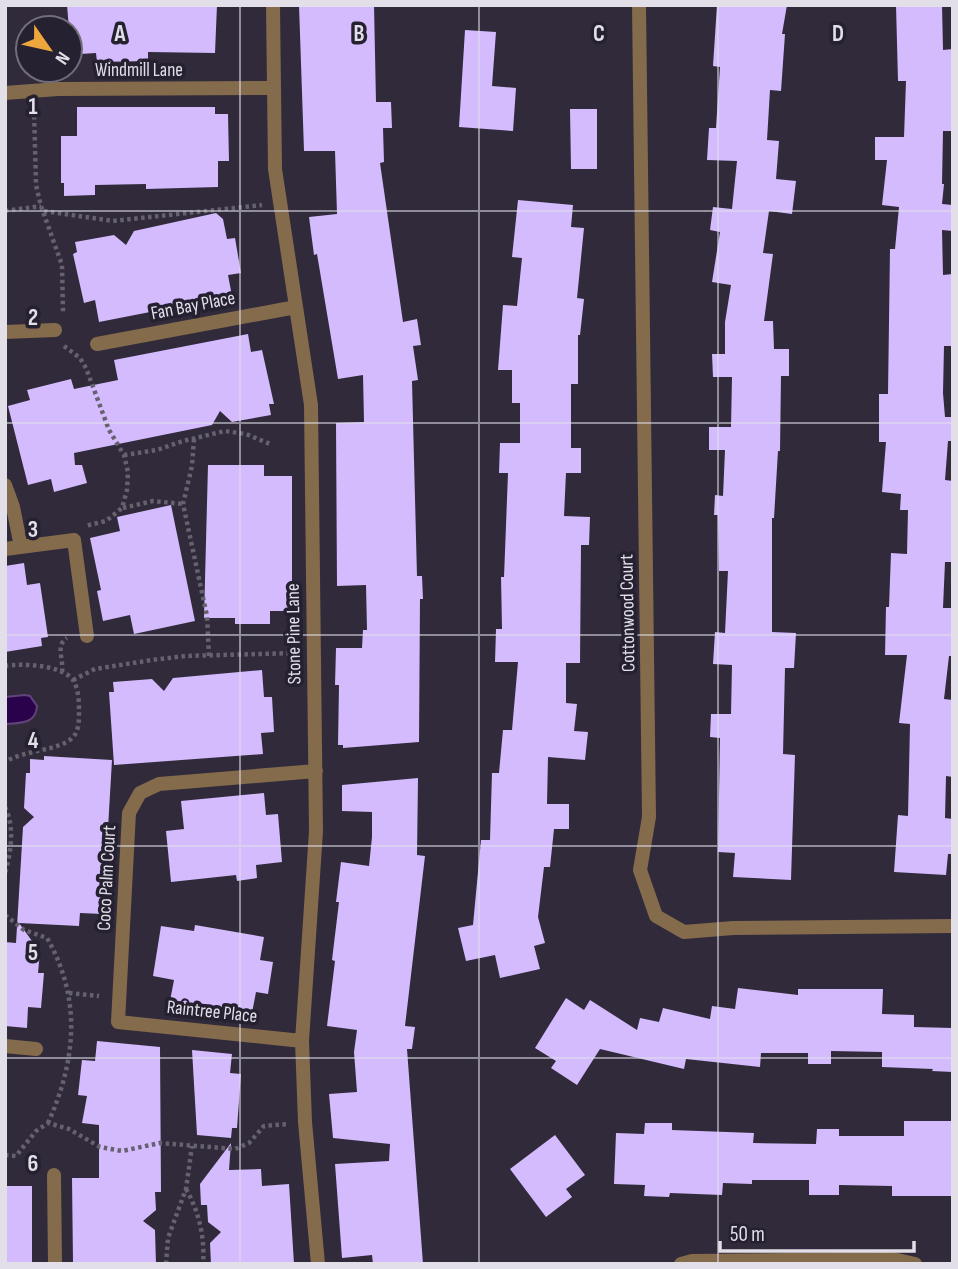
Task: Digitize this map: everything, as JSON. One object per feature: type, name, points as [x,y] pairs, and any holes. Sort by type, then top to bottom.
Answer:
[{"type":"street","name":"Stone Pine Lane","points":[[273,5],[275,169],[311,405],[316,839],[302,1041],[305,1122],[318,1264]]},
{"type":"street","name":"Cottonwood Court","points":[[639,5],[649,817],[640,870],[656,916],[684,932],[733,928],[953,926]]},
{"type":"street","name":"Windmill Lane","points":[[5,93],[58,89],[272,88]]},
{"type":"street","name":"Fan Bay Place","points":[[97,344],[296,307]]},
{"type":"street","points":[[5,332],[55,330]]},
{"type":"street","points":[[5,485],[13,506],[21,547]]},
{"type":"street","points":[[5,550],[74,540],[87,636]]},
{"type":"street","name":"Coco Palm Court","points":[[118,1022],[130,813],[140,793],[159,784],[316,771]]},
{"type":"street","name":"Raintree Place","points":[[118,1022],[302,1041]]},
{"type":"street","points":[[5,1046],[36,1049]]},
{"type":"street","points":[[54,1175],[55,1264]]},
{"type":"street","points":[[688,1263],[893,1259],[915,1264]]},
{"type":"path","points":[[44,211],[113,220],[279,203]]},
{"type":"path","points":[[5,211],[40,205]]},
{"type":"path","points":[[124,455],[157,450],[225,431],[246,434],[270,444]]},
{"type":"path","points":[[194,439],[192,466],[183,504],[207,616],[209,656]]},
{"type":"path","points":[[122,508],[153,501],[183,504]]},
{"type":"path","points":[[62,672],[62,641],[66,638],[87,636]]},
{"type":"path","points":[[73,680],[95,669],[152,660],[313,652]]},
{"type":"path","points":[[5,666],[20,664],[62,672],[73,680],[79,703],[78,728],[73,738],[5,762]]},
{"type":"path","points":[[5,807],[11,832],[5,873]]},
{"type":"path","points":[[5,915],[23,930],[47,938],[69,993],[72,1044],[69,1064],[48,1123],[36,1131],[16,1156],[5,1155]]},
{"type":"path","points":[[69,993],[119,998]]},
{"type":"path","points":[[48,1123],[69,1129],[93,1144],[114,1151],[160,1143],[242,1147],[256,1137],[264,1126],[305,1122]]},
{"type":"path","points":[[166,1264],[168,1238],[186,1189],[192,1146]]},
{"type":"path","points":[[186,1189],[202,1230],[203,1264]]},
{"type":"shaded area","points":[[30,696],[37,706],[34,716],[26,721],[5,724],[5,697]]},
{"type":"building","points":[[67,5],[217,5],[215,53],[148,52],[148,61],[97,62],[96,53],[84,54],[84,14],[68,14]]},
{"type":"building","points":[[299,5],[374,5],[376,102],[391,102],[392,128],[383,128],[384,162],[380,163],[403,322],[417,319],[421,345],[413,346],[418,380],[412,381],[417,576],[422,576],[423,599],[420,599],[419,742],[343,748],[343,745],[338,745],[339,685],[335,685],[336,648],[362,648],[363,630],[367,630],[366,585],[337,586],[336,423],[364,422],[363,375],[338,379],[317,254],[314,255],[309,217],[337,214],[335,151],[304,151]]},
{"type":"building","points":[[717,5],[787,5],[782,34],[785,34],[781,91],[770,90],[767,140],[779,141],[776,179],[796,181],[792,214],[769,211],[763,253],[773,254],[764,321],[773,321],[774,349],[789,349],[789,376],[781,376],[780,451],[772,518],[772,632],[796,633],[794,668],[785,668],[783,754],[795,755],[791,880],[733,877],[735,853],[718,852],[720,738],[710,737],[711,714],[731,714],[732,665],[713,664],[715,632],[725,633],[728,571],[719,571],[718,515],[714,515],[715,495],[723,496],[725,450],[709,450],[709,427],[731,427],[732,377],[713,377],[712,354],[725,354],[725,322],[731,285],[712,282],[720,232],[710,230],[713,207],[732,209],[737,161],[707,160],[709,128],[716,128],[720,67],[713,66]]},
{"type":"building","points":[[896,5],[942,5],[943,50],[953,49],[953,131],[943,131],[942,184],[942,204],[953,205],[953,231],[942,230],[943,275],[953,274],[953,346],[944,346],[943,393],[945,417],[953,417],[953,441],[948,441],[945,480],[953,481],[953,562],[945,562],[943,608],[953,608],[953,656],[949,656],[944,699],[953,700],[953,777],[946,776],[945,818],[953,819],[953,854],[948,854],[946,875],[894,872],[898,815],[908,816],[910,724],[899,723],[907,655],[885,655],[886,607],[889,607],[891,553],[907,554],[908,510],[900,510],[901,494],[882,492],[886,442],[879,442],[879,394],[888,394],[890,249],[895,249],[899,207],[882,205],[887,160],[875,160],[875,137],[904,137],[906,81],[898,81]]},
{"type":"building","points":[[465,30],[496,32],[492,86],[516,88],[513,131],[459,127]]},
{"type":"building","points":[[77,107],[215,107],[215,114],[228,114],[229,161],[218,161],[218,187],[146,189],[146,184],[95,185],[95,195],[64,196],[64,183],[61,183],[61,136],[77,136]]},
{"type":"building","points":[[570,109],[597,109],[597,169],[571,169]]},
{"type":"building","points":[[518,200],[573,205],[571,227],[584,228],[577,298],[584,299],[578,335],[578,384],[571,384],[571,448],[581,448],[581,473],[566,473],[564,516],[590,517],[589,545],[581,545],[580,663],[566,663],[566,703],[577,704],[574,731],[588,732],[585,760],[548,757],[547,804],[569,804],[569,829],[554,829],[550,867],[544,867],[538,917],[545,943],[534,946],[540,969],[500,978],[495,955],[466,961],[458,928],[473,925],[481,840],[490,840],[492,773],[499,773],[503,730],[512,730],[518,662],[495,662],[496,629],[502,629],[501,577],[504,577],[508,473],[499,473],[500,443],[520,443],[520,403],[512,403],[512,370],[498,370],[503,305],[517,306],[522,258],[512,257]]},
{"type":"building","points":[[216,213],[223,219],[227,239],[235,238],[241,273],[228,275],[232,296],[99,322],[95,300],[84,303],[73,254],[77,252],[75,242],[114,235],[126,245],[134,231]]},
{"type":"building","points":[[248,334],[251,352],[262,350],[274,404],[269,404],[271,415],[232,422],[220,411],[212,425],[74,453],[75,465],[82,465],[87,483],[54,492],[51,479],[28,485],[8,406],[30,400],[27,390],[71,379],[74,389],[118,380],[114,360]]},
{"type":"building","points":[[208,465],[264,465],[264,476],[292,476],[292,611],[270,611],[270,624],[235,624],[235,618],[204,618]]},
{"type":"building","points":[[171,505],[195,621],[134,634],[130,615],[103,621],[97,591],[101,590],[90,538],[120,531],[117,517]]},
{"type":"building","points":[[24,563],[27,585],[40,583],[48,637],[41,638],[42,646],[5,652],[5,566]]},
{"type":"building","points":[[262,670],[264,697],[272,697],[274,732],[261,733],[263,754],[114,765],[109,692],[114,692],[113,682],[152,679],[164,691],[173,678]]},
{"type":"building","points":[[44,756],[112,760],[103,914],[80,913],[79,926],[19,923],[40,952],[38,973],[44,973],[41,1008],[28,1007],[27,1028],[5,1026],[5,942],[16,943],[23,827],[34,817],[24,808],[26,773],[30,773],[30,759],[44,760]]},
{"type":"building","points":[[418,778],[417,855],[425,856],[405,1026],[415,1027],[412,1049],[407,1049],[423,1264],[373,1264],[372,1255],[342,1258],[335,1164],[389,1161],[390,1144],[333,1138],[329,1094],[357,1092],[354,1052],[357,1030],[327,1026],[335,961],[332,960],[341,862],[369,866],[372,837],[372,812],[342,811],[342,785]]},
{"type":"building","points":[[264,793],[266,815],[278,814],[282,862],[256,865],[257,878],[237,881],[236,875],[171,882],[166,831],[184,829],[181,801]]},
{"type":"building","points":[[195,925],[264,937],[260,960],[273,962],[268,994],[256,992],[252,1013],[198,1003],[197,1010],[169,1006],[174,980],[153,976],[161,926],[194,931]]},
{"type":"building","points":[[738,988],[798,995],[798,989],[883,989],[882,1014],[914,1015],[914,1027],[953,1028],[953,1072],[882,1067],[882,1052],[831,1051],[831,1064],[808,1064],[808,1053],[761,1053],[760,1067],[686,1059],[684,1069],[600,1049],[577,1085],[551,1068],[556,1061],[535,1048],[566,998],[584,1010],[590,1000],[637,1030],[640,1018],[659,1022],[663,1008],[710,1019],[712,1006],[735,1009]]},
{"type":"building","points":[[97,1041],[160,1047],[161,1192],[155,1192],[156,1210],[143,1221],[155,1230],[156,1264],[73,1263],[72,1178],[99,1178],[99,1125],[82,1123],[87,1096],[78,1095],[82,1060],[95,1061]]},
{"type":"building","points":[[192,1050],[232,1054],[230,1073],[241,1074],[237,1128],[232,1128],[231,1138],[197,1135]]},
{"type":"building","points":[[904,1121],[953,1121],[953,1196],[892,1196],[892,1186],[839,1185],[839,1195],[809,1195],[809,1180],[752,1180],[752,1184],[723,1183],[722,1195],[670,1193],[669,1197],[644,1196],[645,1185],[614,1184],[616,1133],[644,1134],[645,1123],[672,1123],[672,1130],[754,1133],[753,1143],[816,1144],[817,1129],[839,1129],[839,1136],[904,1136]]},
{"type":"building","points":[[555,1135],[585,1175],[566,1189],[572,1197],[546,1217],[510,1169]]},
{"type":"building","points":[[231,1143],[229,1170],[261,1169],[262,1186],[289,1184],[294,1264],[211,1264],[210,1243],[221,1232],[208,1222],[207,1205],[201,1205],[200,1184]]},
{"type":"building","points":[[5,1186],[32,1186],[32,1264],[5,1264]]}]
